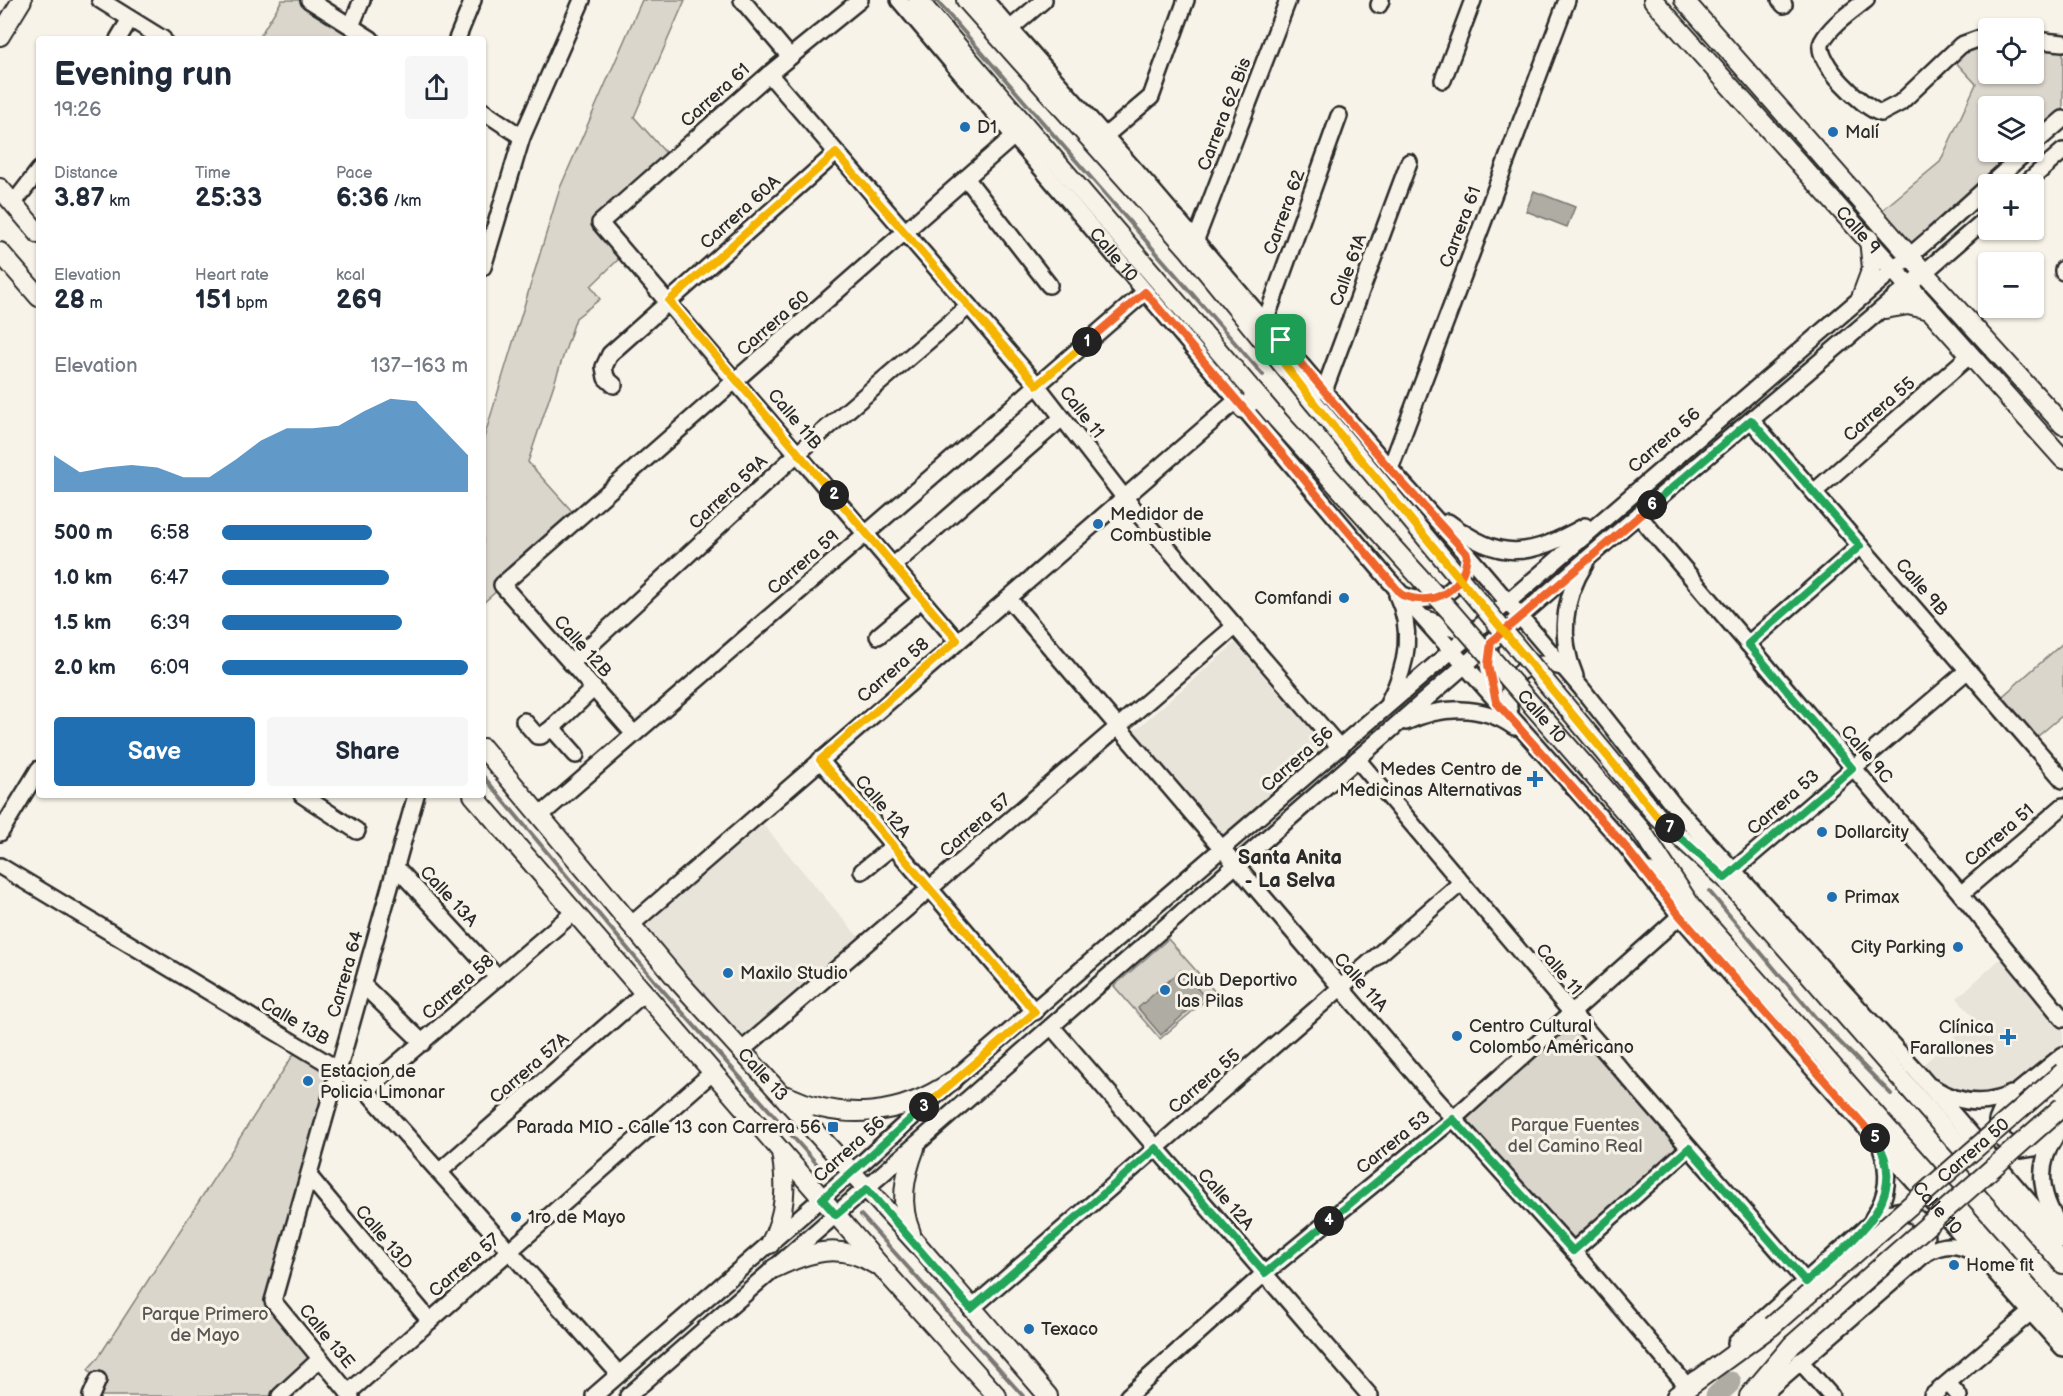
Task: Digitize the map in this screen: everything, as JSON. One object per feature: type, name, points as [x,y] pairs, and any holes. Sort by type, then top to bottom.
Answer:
[{"type":"main road","points":[[0,36],[22,0]]},
{"type":"main road","name":"Calle 10","points":[[918,0],[1024,140],[1450,611],[1641,830],[1678,888],[2063,1327]]},
{"type":"main road","name":"Calle 10","points":[[966,0],[1054,88],[1276,344],[1657,816],[1729,874],[1839,998],[2063,1264]]},
{"type":"main road","name":"Calle 9","points":[[1653,0],[2063,459]]},
{"type":"main road","points":[[1684,0],[1687,37]]},
{"type":"main road","name":"Calle 9","points":[[1684,0],[1925,273],[2063,424]]},
{"type":"main road","points":[[0,188],[36,231]]},
{"type":"main road","points":[[1862,295],[1872,268],[1869,240]]},
{"type":"main road","points":[[0,252],[36,294]]},
{"type":"main road","points":[[1885,309],[1908,305],[1930,310]]},
{"type":"main road","points":[[1240,405],[1257,396]]},
{"type":"main road","name":"Calle 13","points":[[486,751],[741,1051],[918,1245],[1048,1396]]},
{"type":"main road","name":"Calle 13","points":[[475,798],[992,1394]]},
{"type":"main road","points":[[1647,872],[1678,888],[1680,916]]},
{"type":"main road","name":"Carrera 50","points":[[1682,1391],[1772,1326],[2063,1072]]},
{"type":"main road","points":[[781,1093],[823,1109],[864,1113],[906,1105],[934,1093],[952,1081]]},
{"type":"main road","name":"Carrera 50","points":[[1749,1396],[2063,1106]]},
{"type":"main road","points":[[915,1148],[905,1175],[903,1202],[909,1228],[918,1245]]},
{"type":"main road","points":[[770,1244],[784,1204],[785,1179],[781,1152]]},
{"type":"main road","points":[[774,1268],[807,1253],[832,1250],[866,1259],[890,1277]]},
{"type":"street","points":[[100,0],[158,36]]},
{"type":"street","points":[[309,0],[366,36]]},
{"type":"street","points":[[351,26],[362,0]]},
{"type":"street","points":[[458,36],[473,0]]},
{"type":"street","points":[[486,257],[522,137],[582,0]]},
{"type":"street","points":[[742,0],[790,57]]},
{"type":"street","name":"Carrera 61","points":[[600,223],[769,74],[860,0]]},
{"type":"street","name":"Calle 10","points":[[899,0],[1024,140],[1145,292],[1419,615],[1647,872],[1680,916],[2063,1348]]},
{"type":"street","name":"Calle 10","points":[[985,0],[1010,28],[1054,88],[1105,136],[1265,322],[1276,344]]},
{"type":"street","points":[[1010,28],[1044,0]]},
{"type":"street","points":[[1105,136],[1150,97],[1186,0]]},
{"type":"street","name":"Carrera 62 Bis","points":[[1196,242],[1288,0]]},
{"type":"street","points":[[1443,80],[1473,0]]},
{"type":"street","name":"Carrera 61","points":[[1390,469],[1567,0]]},
{"type":"street","points":[[1866,0],[1829,31],[1821,44],[1820,53],[1842,83],[1870,110],[1881,113],[1900,103],[1961,45],[1978,38]]},
{"type":"street","points":[[120,36],[130,19]]},
{"type":"street","points":[[2044,41],[2063,43]]},
{"type":"street","name":"Calle 11","points":[[769,74],[1037,385],[1123,496],[1340,748]]},
{"type":"street","points":[[486,113],[522,137]]},
{"type":"street","name":"Carrera 62","points":[[1265,322],[1339,116]]},
{"type":"street","points":[[2044,135],[2063,119]]},
{"type":"street","name":"Carrera 60","points":[[502,585],[966,178],[1024,140]]},
{"type":"street","points":[[2037,174],[2063,152]]},
{"type":"street","name":"Carrera 60A","points":[[614,385],[606,378],[604,367],[610,354],[836,153]]},
{"type":"street","name":"Calle 61A","points":[[1319,397],[1409,162]]},
{"type":"street","name":"Carrera 56","points":[[628,1396],[915,1148],[1464,665],[1508,603],[1911,255],[2015,162]]},
{"type":"street","points":[[13,204],[36,174]]},
{"type":"street","points":[[966,178],[1049,285]]},
{"type":"street","name":"Calle 11B","points":[[600,223],[957,640]]},
{"type":"street","name":"Carrera 56","points":[[594,1396],[822,1199],[952,1081],[1223,850],[1451,651],[1519,617],[1885,309],[1978,226]]},
{"type":"street","name":"Carrera 59","points":[[541,815],[1145,292]]},
{"type":"street","name":"Carrera 59A","points":[[571,663],[798,453],[969,306]]},
{"type":"street","name":"Carrera 55","points":[[1814,492],[1970,355]]},
{"type":"street","name":"Calle 10","points":[[1319,397],[1390,469],[1472,560],[1582,689],[1729,874]]},
{"type":"street","name":"Carrera 58","points":[[632,924],[957,640],[1009,599],[1123,496],[1240,405]]},
{"type":"street","points":[[894,565],[1062,418]]},
{"type":"street","name":"Calle 9B","points":[[1751,420],[2063,780]]},
{"type":"street","points":[[1419,500],[1467,537],[1490,547],[1512,551],[1534,549],[1551,544],[1611,512]]},
{"type":"street","name":"Calle 9C","points":[[1639,516],[1961,894],[2063,1019]]},
{"type":"street","points":[[1748,644],[1860,546]]},
{"type":"street","points":[[1582,689],[1567,649],[1566,617],[1578,576],[1597,550]]},
{"type":"street","points":[[1402,595],[1412,599],[1432,599],[1451,591],[1472,560]]},
{"type":"street","points":[[1472,560],[1487,595],[1488,665],[1496,702]]},
{"type":"street","points":[[1374,718],[1388,702],[1399,682],[1405,661],[1407,639],[1405,618],[1399,597],[1388,579]]},
{"type":"street","name":"Calle 12B","points":[[502,585],[634,734]]},
{"type":"street","points":[[878,636],[922,599]]},
{"type":"street","name":"Calle 11A","points":[[1009,599],[1453,1119],[1573,1251],[1682,1391]]},
{"type":"street","points":[[1419,615],[1450,628],[1489,631],[1522,637],[1550,654]]},
{"type":"street","name":"Carrera 57","points":[[741,1051],[1234,627]]},
{"type":"street","points":[[1510,716],[1508,696],[1515,678],[1525,669],[1537,664],[1549,663],[1562,667]]},
{"type":"street","name":"Carrera 53","points":[[1729,874],[1968,670]]},
{"type":"street","points":[[524,721],[537,736],[541,736],[594,688]]},
{"type":"street","points":[[1376,742],[1424,714],[1466,709],[1488,712],[1527,737]]},
{"type":"street","points":[[552,728],[576,755]]},
{"type":"street","name":"Calle 11","points":[[1357,759],[1571,1012],[1806,1282]]},
{"type":"street","name":"Calle 12A","points":[[820,760],[1035,1012]]},
{"type":"street","points":[[0,833],[36,774]]},
{"type":"street","points":[[307,798],[357,831]]},
{"type":"street","name":"Carrera 64","points":[[273,1301],[415,798]]},
{"type":"street","name":"Carrera 51","points":[[1961,894],[2063,806]]},
{"type":"street","points":[[862,871],[892,847]]},
{"type":"street","name":"Calle 13B","points":[[0,866],[339,1070],[366,1090],[619,1374]]},
{"type":"street","name":"Calle 13A","points":[[396,867],[498,978]]},
{"type":"street","name":"Carrera 55","points":[[971,1309],[1461,883]]},
{"type":"street","name":"Carrera 58","points":[[366,1090],[573,913]]},
{"type":"street","name":"Carrera 53","points":[[1128,1396],[1265,1273],[1453,1119],[1680,916]]},
{"type":"street","points":[[363,985],[423,1043]]},
{"type":"street","name":"Carrera 57A","points":[[439,1172],[644,993]]},
{"type":"street","name":"Calle 10","points":[[1839,998],[1916,1071],[2063,1241]]},
{"type":"street","name":"Calle 12A","points":[[1052,1027],[1371,1396]]},
{"type":"street","points":[[2062,1129],[2040,1147],[2027,1151],[2014,1148],[2003,1140],[1998,1127],[1999,1114],[2006,1102],[2063,1055]]},
{"type":"street","points":[[1916,1071],[1942,1093],[1970,1102],[1997,1100],[2022,1088]]},
{"type":"street","name":"Carrera 57","points":[[349,1395],[713,1072]]},
{"type":"street","points":[[2062,1129],[2045,1156],[2042,1184],[2049,1208],[2063,1231]]},
{"type":"street","points":[[1869,1222],[1882,1202],[1887,1179],[1885,1158],[1873,1134]]},
{"type":"street","points":[[1573,1251],[1689,1148]]},
{"type":"street","name":"Calle 13D","points":[[309,1176],[430,1321]]},
{"type":"street","points":[[1682,1391],[1806,1282],[1869,1222],[1881,1214],[1895,1210],[1908,1213],[1920,1221],[1926,1234],[1925,1248],[1913,1265]]},
{"type":"street","name":"Carrera 50","points":[[1761,1396],[1796,1353],[1926,1254],[1945,1245],[1968,1249],[1982,1259]]},
{"type":"street","name":"Calle 13E","points":[[273,1301],[349,1395]]},
{"type":"street","points":[[1932,1396],[2032,1311]]},
{"type":"street","points":[[1796,1353],[1831,1396]]},
{"type":"street","points":[[280,1396],[320,1359]]},
{"type":"street","points":[[91,1396],[98,1380]]},
{"type":"street","points":[[1948,1383],[1959,1396]]},
{"type":"shaded area","points":[[1534,191],[1575,207],[1567,227],[1526,211]]},
{"type":"shaded area","points":[[1235,643],[1326,747],[1224,836],[1133,732]]},
{"type":"shaded area","points":[[756,816],[865,945],[741,1051],[632,924]]},
{"type":"shaded area","name":"Clínica Farallones","points":[[2009,951],[2063,1019],[2063,1055],[2022,1088],[1969,1102],[1916,1071],[1974,1018],[1957,998]]},
{"type":"shaded area","points":[[1181,970],[1204,996],[1161,1035],[1138,1008]]},
{"type":"green space","points":[[282,0],[309,0],[366,36],[260,36]]},
{"type":"green space","points":[[642,0],[685,0],[634,117],[672,160],[601,223],[626,252],[591,286],[600,299],[576,318],[528,462],[579,519],[486,600],[486,431],[560,188]]},
{"type":"green space","points":[[1978,40],[1978,84],[2044,84],[2044,41],[2063,43],[2063,119],[2044,135],[2044,96],[1978,96],[1978,162],[2015,162],[2001,174],[1978,174],[1978,195],[1911,255],[1875,216],[1940,162],[1976,84],[1949,55]]},
{"type":"green space","points":[[2063,643],[2063,715],[2031,742],[1996,702]]},
{"type":"green space","name":"Club Deportivo las Pilas","points":[[1168,939],[1215,992],[1160,1039],[1114,986]]},
{"type":"green space","name":"Parque Fuentes del Camino Real","points":[[1571,1012],[1689,1148],[1573,1251],[1453,1119]]},
{"type":"green space","name":"Parque Primero de Mayo","points":[[299,1046],[339,1070],[273,1301],[320,1359],[280,1396],[91,1396],[97,1380],[88,1369],[98,1358]]},
{"type":"waterway","points":[[936,0],[1263,375]]},
{"type":"waterway","points":[[486,780],[659,986],[817,1164]]},
{"type":"waterway","points":[[1709,891],[1816,1018],[1891,1094]]},
{"type":"waterway","points":[[861,1215],[1023,1396]]},
{"type":"waterway","points":[[1716,1396],[1731,1382]]},
{"type":"place","name":"D1","points":[[965,127]]},
{"type":"place","name":"Malí","points":[[1833,132]]},
{"type":"place","name":"Medidor de Combustible","points":[[1098,524]]},
{"type":"place","name":"Comfandi","points":[[1344,598]]},
{"type":"place","name":"Medes Centro de Medicinas Alternativas","points":[[1535,779]]},
{"type":"place","name":"Dollarcity","points":[[1822,832]]},
{"type":"place","name":"Primax","points":[[1832,897]]},
{"type":"place","name":"City Parking","points":[[1958,947]]},
{"type":"place","name":"Maxilo Studio","points":[[728,973]]},
{"type":"place","name":"Club Deportivo las Pilas","points":[[1165,990]]},
{"type":"place","name":"Centro Cultural Colombo Américano","points":[[1457,1036]]},
{"type":"place","name":"Clínica Farallones","points":[[2008,1037]]},
{"type":"place","name":"Estacion de Policia Limonar","points":[[308,1081]]},
{"type":"place","name":"Parada MIO - Calle 13 con Carrera 56","points":[[833,1127]]},
{"type":"place","name":"1ro de Mayo","points":[[516,1217]]},
{"type":"place","name":"Home fit","points":[[1954,1265]]},
{"type":"place","name":"Texaco","points":[[1029,1329]]},
{"type":"district","name":"Santa Anita - La Selva","points":[[1290,868]]},
{"type":"route","points":[[1281,340],[1272,348],[1314,403],[1428,541],[1485,610],[1543,679],[1657,816],[1725,878],[1852,768],[1748,644],[1860,546],[1751,420],[1597,550],[1519,617],[1501,633],[1491,642],[1488,665],[1496,702],[1624,845],[1680,916],[1789,1042],[1873,1134],[1880,1146],[1885,1158],[1887,1187],[1879,1209],[1869,1222],[1806,1282],[1689,1148],[1573,1251],[1453,1119],[1265,1273],[1156,1148],[971,1309],[918,1245],[867,1189],[836,1215],[822,1199],[952,1081],[1035,1012],[820,760],[957,640],[669,301],[836,153],[1037,385],[1145,292],[1402,595],[1422,600],[1442,596],[1451,591],[1458,583],[1463,574],[1467,554],[1390,469],[1281,340]]}]
